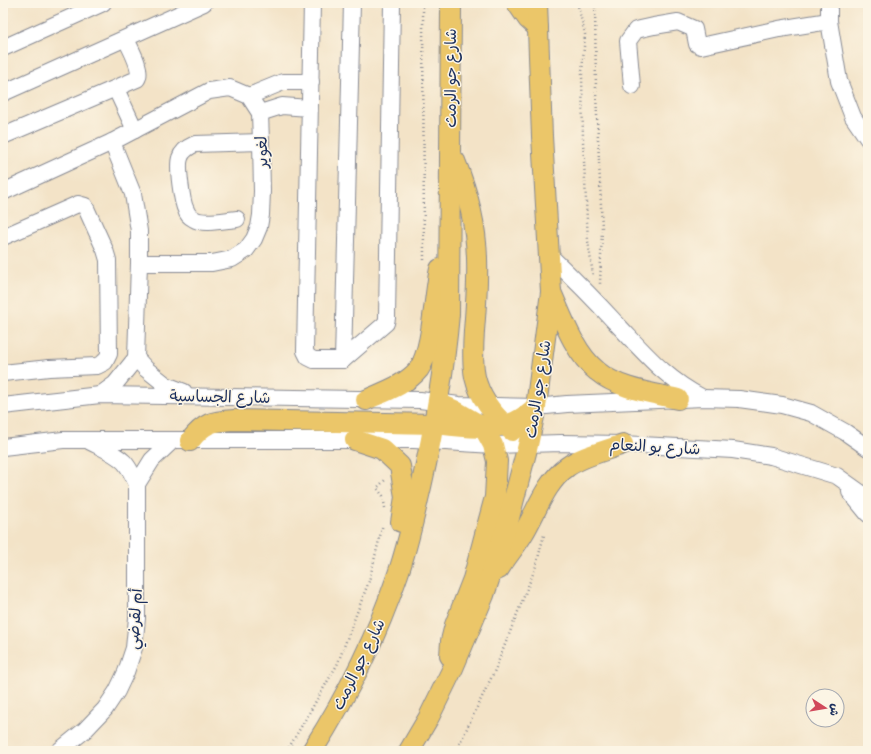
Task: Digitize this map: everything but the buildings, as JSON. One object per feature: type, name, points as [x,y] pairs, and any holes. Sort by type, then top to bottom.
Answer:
[{"type":"main road","name":"شارع جو الرمث","points":[[312,751],[354,678],[383,613],[410,534],[433,432],[445,362],[450,314],[451,3]]},
{"type":"main road","points":[[517,3],[528,19],[538,28]]},
{"type":"main road","name":"شارع جو الرمث","points":[[408,751],[429,717],[453,668],[484,595],[508,522],[528,445],[536,407],[551,292],[537,3]]},
{"type":"main road","points":[[450,148],[472,209],[475,229],[477,258],[473,359],[475,377],[480,392],[493,414],[528,445]]},
{"type":"main road","points":[[366,400],[391,389],[404,381],[420,367],[426,353],[429,339],[442,262],[450,247]]},
{"type":"main road","points":[[551,292],[575,344],[597,372],[632,389],[678,399]]},
{"type":"main road","points":[[438,403],[454,410],[483,427],[493,445],[497,461],[495,497],[473,579],[455,625],[451,641],[450,654],[453,668]]},
{"type":"main road","points":[[181,441],[213,421],[234,420],[433,432],[459,427],[505,425],[521,419],[536,407]]},
{"type":"main road","points":[[355,440],[382,449],[400,466],[405,497],[401,521],[403,557]]},
{"type":"main road","points":[[484,595],[523,534],[546,491],[559,474],[568,466],[623,444]]},
{"type":"street","points":[[3,48],[103,3]]},
{"type":"street","points":[[3,93],[204,3]]},
{"type":"street","points":[[312,3],[305,351],[308,357],[314,360],[343,360],[386,323],[388,318],[392,3]]},
{"type":"street","points":[[343,360],[352,3]]},
{"type":"street","points":[[829,3],[829,21],[839,81],[853,117],[868,139]]},
{"type":"street","points":[[632,86],[628,41],[636,30],[678,22],[694,29],[697,44],[701,46],[779,29],[829,21]]},
{"type":"street","points":[[3,136],[134,81],[139,76],[139,68],[126,39]]},
{"type":"street","points":[[3,192],[112,142],[209,92],[230,88],[249,96],[283,82],[311,82]]},
{"type":"street","points":[[116,89],[135,130]]},
{"type":"street","name":"لغوير","points":[[139,263],[212,263],[232,259],[246,250],[254,239],[259,227],[261,215],[262,142],[260,113],[249,96]]},
{"type":"street","points":[[260,113],[282,106],[309,108]]},
{"type":"street","points":[[100,395],[115,384],[136,358],[139,231],[133,194],[112,142]]},
{"type":"street","points":[[237,219],[201,222],[192,218],[188,214],[184,203],[179,169],[180,158],[186,149],[194,144],[262,142]]},
{"type":"street","points":[[3,237],[78,204],[85,206],[108,260],[109,354],[105,362],[97,366],[49,368],[3,373]]},
{"type":"street","points":[[548,254],[595,300],[662,371],[686,389],[703,398]]},
{"type":"street","points":[[136,358],[146,369],[166,385],[193,395]]},
{"type":"street","name":"شارع الجساسية","points":[[3,406],[100,395],[193,395],[420,400],[438,403]]},
{"type":"street","points":[[438,403],[536,407],[567,404],[703,398],[739,399],[782,405],[811,413],[845,432],[868,448]]},
{"type":"street","points":[[3,447],[63,440],[355,440],[433,432]]},
{"type":"street","name":"شارع بو النعام","points":[[433,432],[493,445],[561,443],[623,444],[733,450],[771,456],[838,476],[868,498]]},
{"type":"street","name":"أم لقرضي","points":[[59,751],[85,730],[105,709],[117,691],[126,672],[134,648],[137,618],[137,484],[124,462],[106,450],[85,440]]},
{"type":"street","points":[[137,484],[152,460],[181,441]]},
{"type":"street","points":[[838,476],[868,514]]},
{"type":"path","points":[[3,5],[8,3]]},
{"type":"path","points":[[579,3],[578,6],[585,34],[582,72],[583,141],[588,241],[592,275],[600,284],[602,228],[594,3]]},
{"type":"path","points":[[456,751],[495,670],[536,566],[544,532]]}]
